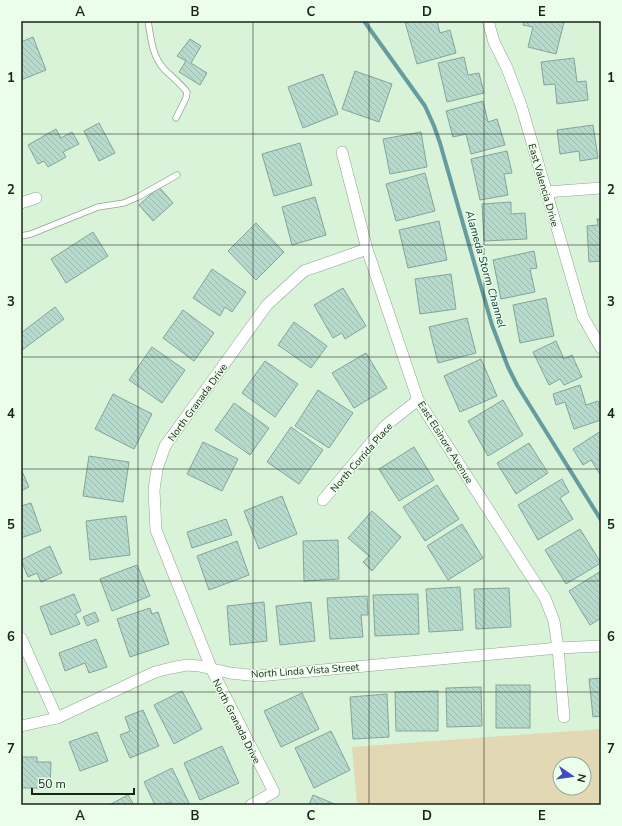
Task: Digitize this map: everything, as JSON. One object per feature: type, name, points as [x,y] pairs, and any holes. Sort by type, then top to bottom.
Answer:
[{"type":"street","name":"East Valencia Drive","points":[[488,21],[494,42],[507,68],[521,105],[583,317],[601,348]]},
{"type":"street","name":"East Elsinore Avenue","points":[[342,152],[367,249],[418,400],[545,598],[554,621],[564,717]]},
{"type":"street","points":[[546,192],[601,188]]},
{"type":"street","points":[[21,203],[36,198]]},
{"type":"street","name":"North Granada Drive","points":[[251,805],[274,792],[212,670],[156,530],[154,490],[157,469],[165,446],[267,305],[304,271],[367,249]]},
{"type":"street","name":"North Corrida Place","points":[[323,500],[385,426],[418,400]]},
{"type":"street","points":[[21,638],[57,718]]},
{"type":"street","name":"North Linda Vista Street","points":[[21,726],[57,718],[155,672],[188,665],[230,673],[258,676],[558,648],[601,646]]},
{"type":"lane","points":[[148,21],[155,56],[164,70],[180,82],[187,92],[186,98],[176,118]]},
{"type":"lane","points":[[21,236],[31,234],[98,207],[124,203],[138,197],[177,175]]},
{"type":"shaded area","points":[[601,729],[601,805],[357,805],[352,747]]},
{"type":"building","points":[[437,21],[440,33],[450,30],[456,53],[417,64],[405,22]]},
{"type":"building","points":[[524,21],[564,22],[556,54],[528,47],[533,27],[523,25]]},
{"type":"building","points":[[33,37],[46,70],[21,80],[21,42]]},
{"type":"building","points":[[190,39],[201,46],[191,63],[207,73],[200,85],[179,72],[186,61],[177,56]]},
{"type":"building","points":[[464,57],[468,75],[479,73],[484,93],[447,102],[438,63]]},
{"type":"building","points":[[574,58],[577,82],[586,81],[588,100],[557,104],[555,84],[544,85],[541,62]]},
{"type":"building","points":[[355,71],[392,84],[379,122],[342,109]]},
{"type":"building","points":[[323,74],[338,114],[303,128],[288,87]]},
{"type":"building","points":[[483,101],[488,122],[497,119],[505,145],[471,154],[466,134],[453,137],[446,111]]},
{"type":"building","points":[[99,123],[115,153],[99,161],[84,131]]},
{"type":"building","points":[[593,125],[598,158],[580,161],[579,151],[560,154],[557,130]]},
{"type":"building","points":[[56,129],[61,138],[72,132],[79,144],[63,152],[66,157],[48,167],[44,161],[38,164],[28,145]]},
{"type":"building","points":[[421,132],[427,167],[390,174],[383,139]]},
{"type":"building","points":[[300,143],[312,185],[274,196],[262,154]]},
{"type":"building","points":[[507,151],[512,173],[504,174],[508,195],[480,200],[471,159]]},
{"type":"building","points":[[425,173],[435,211],[396,221],[386,184]]},
{"type":"building","points":[[159,187],[173,203],[153,221],[139,205]]},
{"type":"building","points":[[315,197],[326,235],[292,245],[282,207]]},
{"type":"building","points":[[511,202],[511,214],[525,213],[527,239],[484,241],[482,204]]},
{"type":"building","points":[[597,219],[601,219],[601,261],[589,262],[587,226],[598,225]]},
{"type":"building","points":[[439,221],[447,260],[408,268],[399,230]]},
{"type":"building","points":[[256,223],[284,252],[256,280],[228,251]]},
{"type":"building","points":[[93,232],[108,256],[66,283],[51,259]]},
{"type":"building","points":[[534,251],[537,268],[530,269],[535,292],[501,299],[493,260]]},
{"type":"building","points":[[212,269],[246,292],[232,312],[225,307],[220,316],[193,298]]},
{"type":"building","points":[[451,274],[456,309],[420,314],[415,279]]},
{"type":"building","points":[[343,288],[366,326],[345,339],[342,333],[333,338],[314,305]]},
{"type":"building","points":[[546,298],[554,336],[520,343],[513,305]]},
{"type":"building","points":[[55,307],[64,319],[22,350],[21,333]]},
{"type":"building","points":[[183,310],[214,333],[194,361],[163,338]]},
{"type":"building","points":[[467,318],[476,353],[438,363],[429,327]]},
{"type":"building","points":[[294,322],[327,346],[311,368],[278,345]]},
{"type":"building","points":[[556,341],[564,359],[572,355],[582,377],[564,385],[560,379],[549,385],[533,352]]},
{"type":"building","points":[[152,347],[185,370],[162,403],[129,380]]},
{"type":"building","points":[[366,353],[387,388],[354,408],[332,373]]},
{"type":"building","points":[[481,359],[497,396],[460,412],[444,376]]},
{"type":"building","points":[[265,361],[298,384],[275,417],[242,393]]},
{"type":"building","points":[[580,385],[586,405],[598,401],[601,410],[601,420],[574,429],[565,402],[556,405],[553,394]]},
{"type":"building","points":[[318,390],[353,413],[329,448],[295,426]]},
{"type":"building","points":[[113,394],[152,414],[134,449],[95,429]]},
{"type":"building","points":[[503,400],[523,435],[488,456],[468,421]]},
{"type":"building","points":[[234,403],[269,428],[250,455],[215,430]]},
{"type":"building","points":[[291,427],[323,450],[299,484],[267,462]]},
{"type":"building","points":[[601,431],[601,476],[591,460],[583,465],[573,449]]},
{"type":"building","points":[[203,442],[238,459],[222,491],[187,474]]},
{"type":"building","points":[[529,443],[548,473],[516,494],[497,463]]},
{"type":"building","points":[[414,447],[434,480],[399,501],[379,469]]},
{"type":"building","points":[[89,456],[129,462],[123,502],[83,496]]},
{"type":"building","points":[[21,469],[29,487],[21,491]]},
{"type":"building","points":[[562,479],[569,492],[560,498],[573,519],[538,540],[518,505]]},
{"type":"building","points":[[437,485],[459,519],[425,541],[403,507]]},
{"type":"building","points":[[282,496],[297,534],[259,549],[244,511]]},
{"type":"building","points":[[31,503],[41,531],[21,538],[21,506]]},
{"type":"building","points":[[372,511],[401,537],[372,571],[363,562],[369,556],[348,538]]},
{"type":"building","points":[[126,516],[130,555],[90,560],[86,521]]},
{"type":"building","points":[[226,519],[232,535],[192,548],[187,532]]},
{"type":"building","points":[[462,524],[483,558],[448,580],[427,546]]},
{"type":"building","points":[[580,529],[601,563],[566,584],[545,550]]},
{"type":"building","points":[[338,540],[339,579],[304,581],[303,541]]},
{"type":"building","points":[[237,541],[249,575],[209,590],[197,556]]},
{"type":"building","points":[[50,546],[62,573],[41,582],[37,573],[28,577],[21,560]]},
{"type":"building","points":[[137,565],[150,596],[112,611],[100,579]]},
{"type":"building","points":[[601,571],[601,618],[590,625],[569,591]]},
{"type":"building","points":[[460,587],[463,630],[429,632],[426,589]]},
{"type":"building","points":[[509,588],[511,627],[476,629],[474,589]]},
{"type":"building","points":[[74,594],[81,611],[75,614],[80,624],[51,635],[40,607]]},
{"type":"building","points":[[418,594],[419,634],[375,636],[373,595]]},
{"type":"building","points":[[367,596],[368,615],[361,615],[363,637],[330,639],[327,598]]},
{"type":"building","points":[[264,602],[267,641],[230,645],[227,606]]},
{"type":"building","points":[[311,602],[315,641],[280,645],[276,606]]},
{"type":"building","points":[[150,608],[152,614],[158,612],[169,644],[130,657],[117,619]]},
{"type":"building","points":[[95,612],[99,621],[87,626],[83,617]]},
{"type":"building","points":[[96,639],[107,667],[89,673],[85,663],[65,671],[59,653]]},
{"type":"building","points":[[601,678],[601,716],[593,717],[589,679]]},
{"type":"building","points":[[496,685],[530,685],[530,728],[496,728]]},
{"type":"building","points":[[481,687],[482,726],[447,727],[446,688]]},
{"type":"building","points":[[182,691],[202,729],[174,744],[154,705]]},
{"type":"building","points":[[438,691],[438,731],[396,731],[395,692]]},
{"type":"building","points":[[302,693],[319,729],[281,747],[264,711]]},
{"type":"building","points":[[387,694],[389,737],[353,739],[350,697]]},
{"type":"building","points":[[143,710],[159,746],[130,758],[120,735],[130,731],[125,717]]},
{"type":"building","points":[[331,731],[350,770],[314,788],[295,748]]},
{"type":"building","points":[[97,732],[108,761],[80,771],[69,742]]},
{"type":"building","points":[[222,746],[239,783],[200,800],[184,763]]},
{"type":"building","points":[[22,757],[37,757],[37,762],[51,762],[50,788],[22,788]]},
{"type":"building","points":[[172,768],[189,803],[184,805],[171,805],[170,802],[164,805],[155,805],[144,782]]},
{"type":"building","points":[[128,795],[134,805],[109,805]]},
{"type":"building","points":[[313,795],[337,805],[309,805]]},
{"type":"waterway","name":"Alameda Storm Channel","points":[[364,21],[425,106],[440,143],[492,325],[508,367],[517,385],[601,520]]}]
